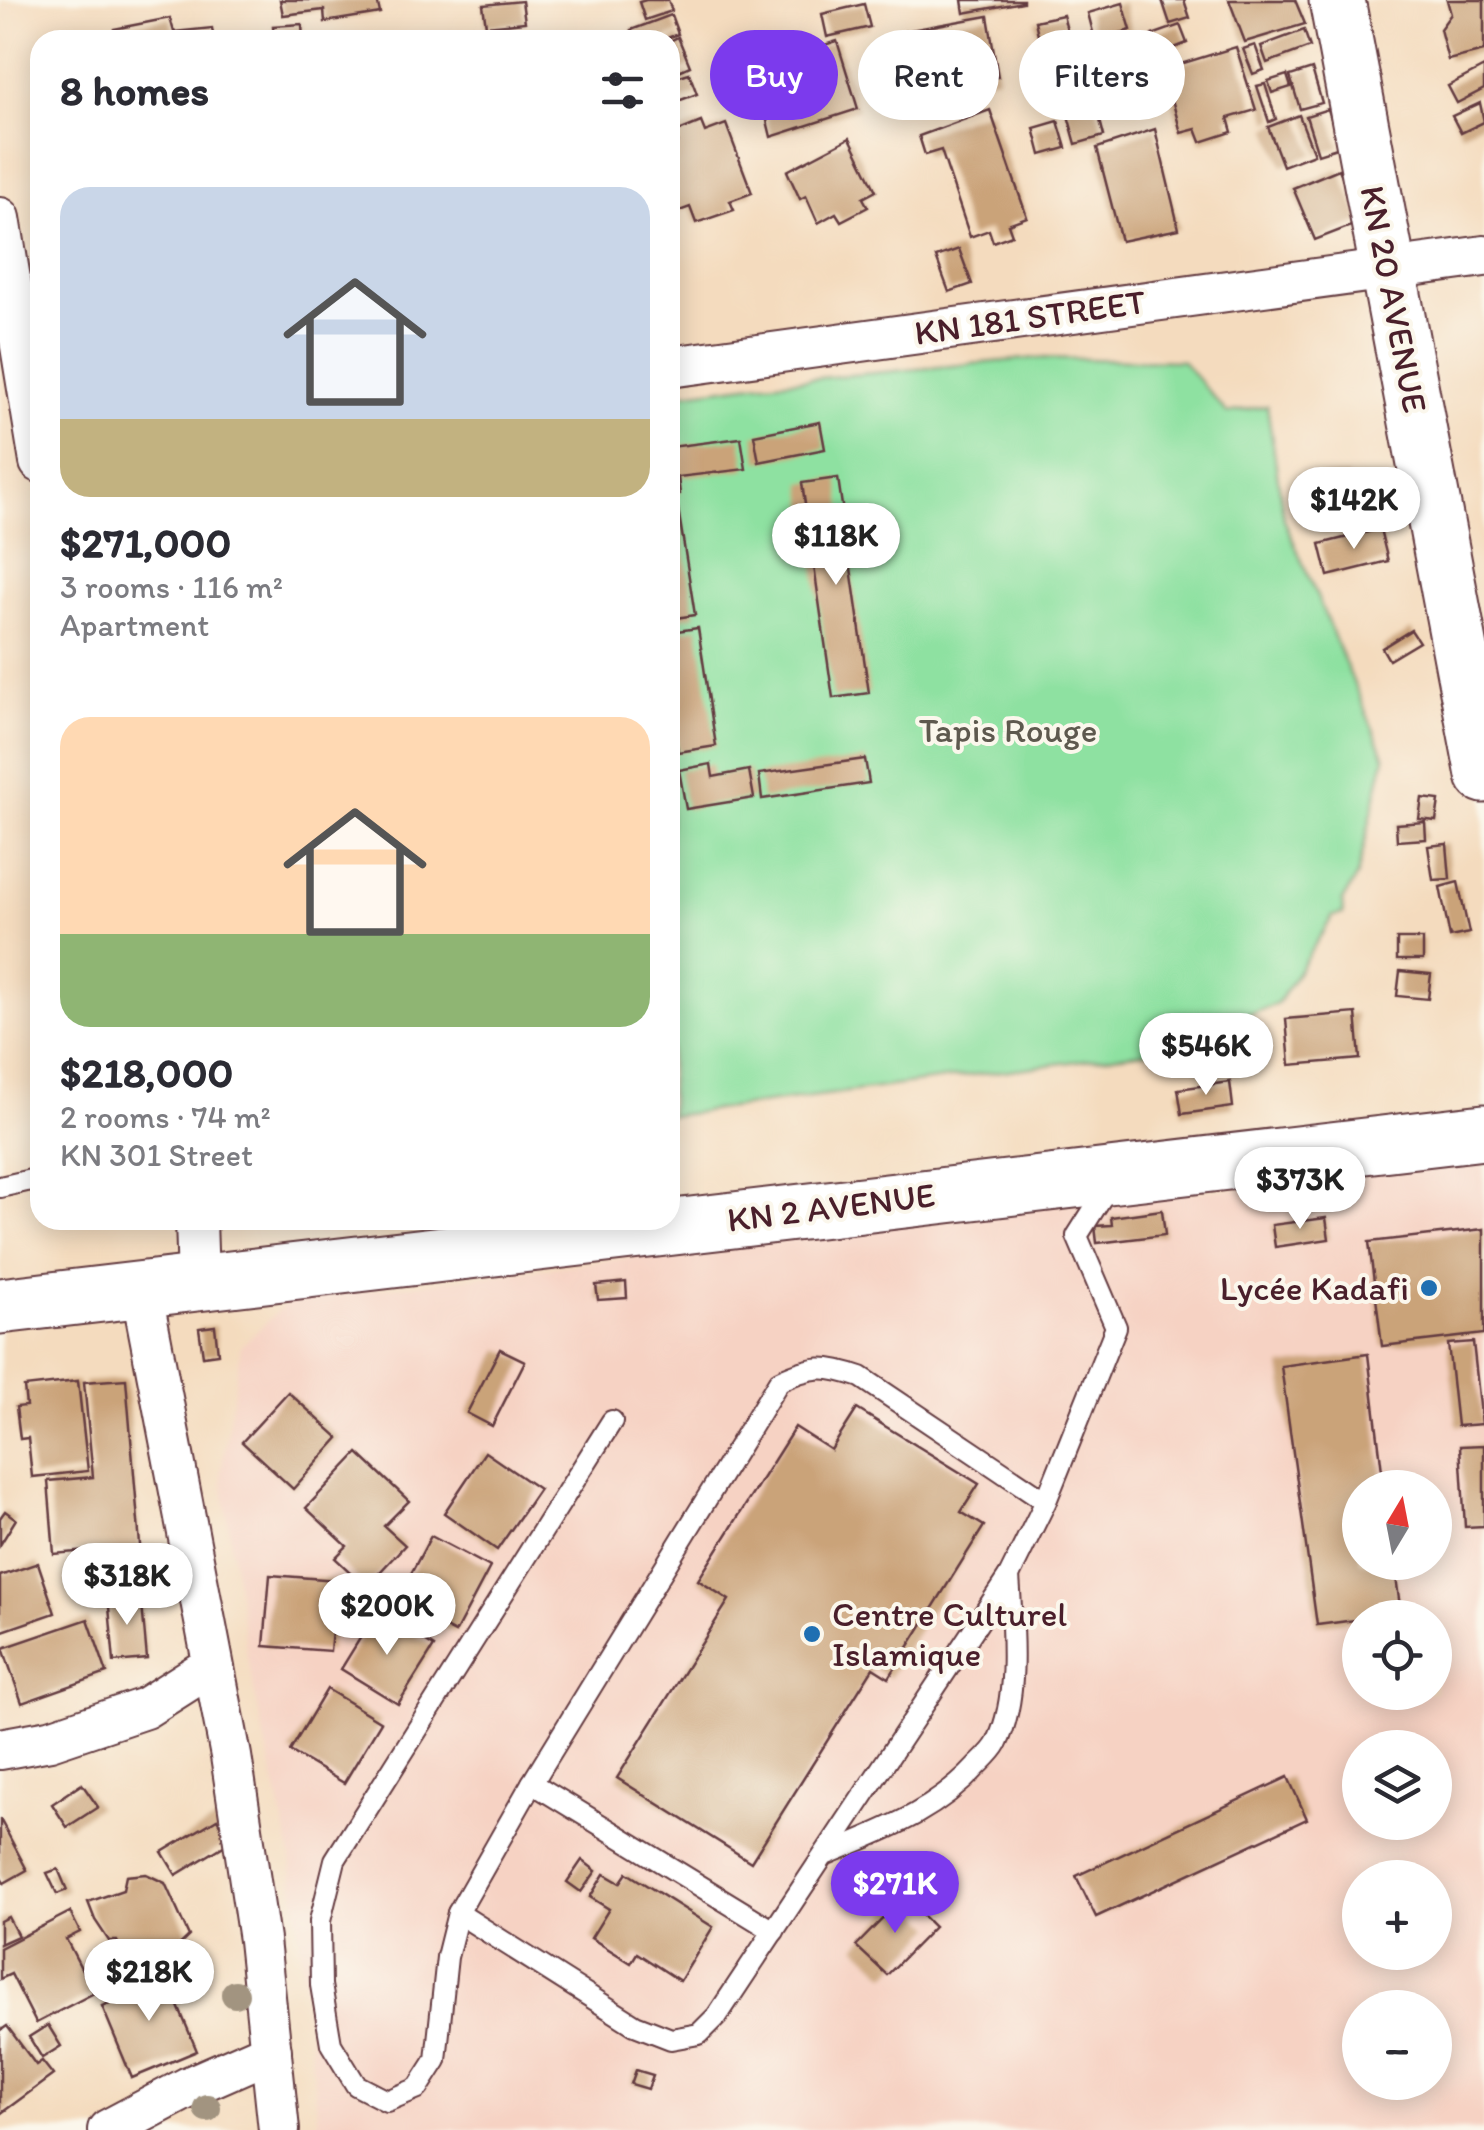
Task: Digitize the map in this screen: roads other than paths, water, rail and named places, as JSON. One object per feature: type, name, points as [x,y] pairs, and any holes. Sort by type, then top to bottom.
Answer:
[{"type":"main road","name":"KN 20 AVENUE","points":[[1337,0],[1389,268],[1472,648],[1484,775]]},
{"type":"main road","name":"KN 2 AVENUE","points":[[680,1225],[1484,1132]]},
{"type":"main road","name":"KN 2 AVENUE","points":[[0,1306],[636,1230]]},
{"type":"street","points":[[0,218],[30,401]]},
{"type":"street","name":"KN 181 STREET","points":[[680,366],[1484,256]]},
{"type":"street","points":[[196,1230],[198,1282]]},
{"type":"street","points":[[141,1289],[234,1774],[259,1940],[279,2130]]},
{"type":"street","points":[[0,1749],[50,1740],[145,1708],[211,1666]]},
{"type":"street","points":[[108,2130],[188,2087],[271,2051]]},
{"type":"lane","points":[[458,1913],[634,2025],[671,2038],[700,2034],[718,2016],[1010,1576],[1046,1502],[1116,1327],[1077,1236],[1116,1173]]},
{"type":"lane","points":[[0,1187],[30,1180]]},
{"type":"lane","points":[[612,1422],[335,1860],[320,1921],[322,1985],[331,2044],[356,2085],[387,2101],[418,2088],[436,2060],[446,1957],[458,1913],[532,1783],[779,1380],[803,1369],[830,1366],[861,1376],[1046,1502]]},
{"type":"lane","points":[[828,1854],[908,1819],[953,1792],[997,1744],[1014,1655],[1010,1576]]},
{"type":"lane","points":[[532,1783],[774,1931]]},
{"type":"place","name":"Lycée Kadafi","points":[[1429,1288]]},
{"type":"place","name":"Centre Culturel Islamique","points":[[812,1634]]},
{"type":"park label","name":"Tapis Rouge","points":[[1008,730]]}]
